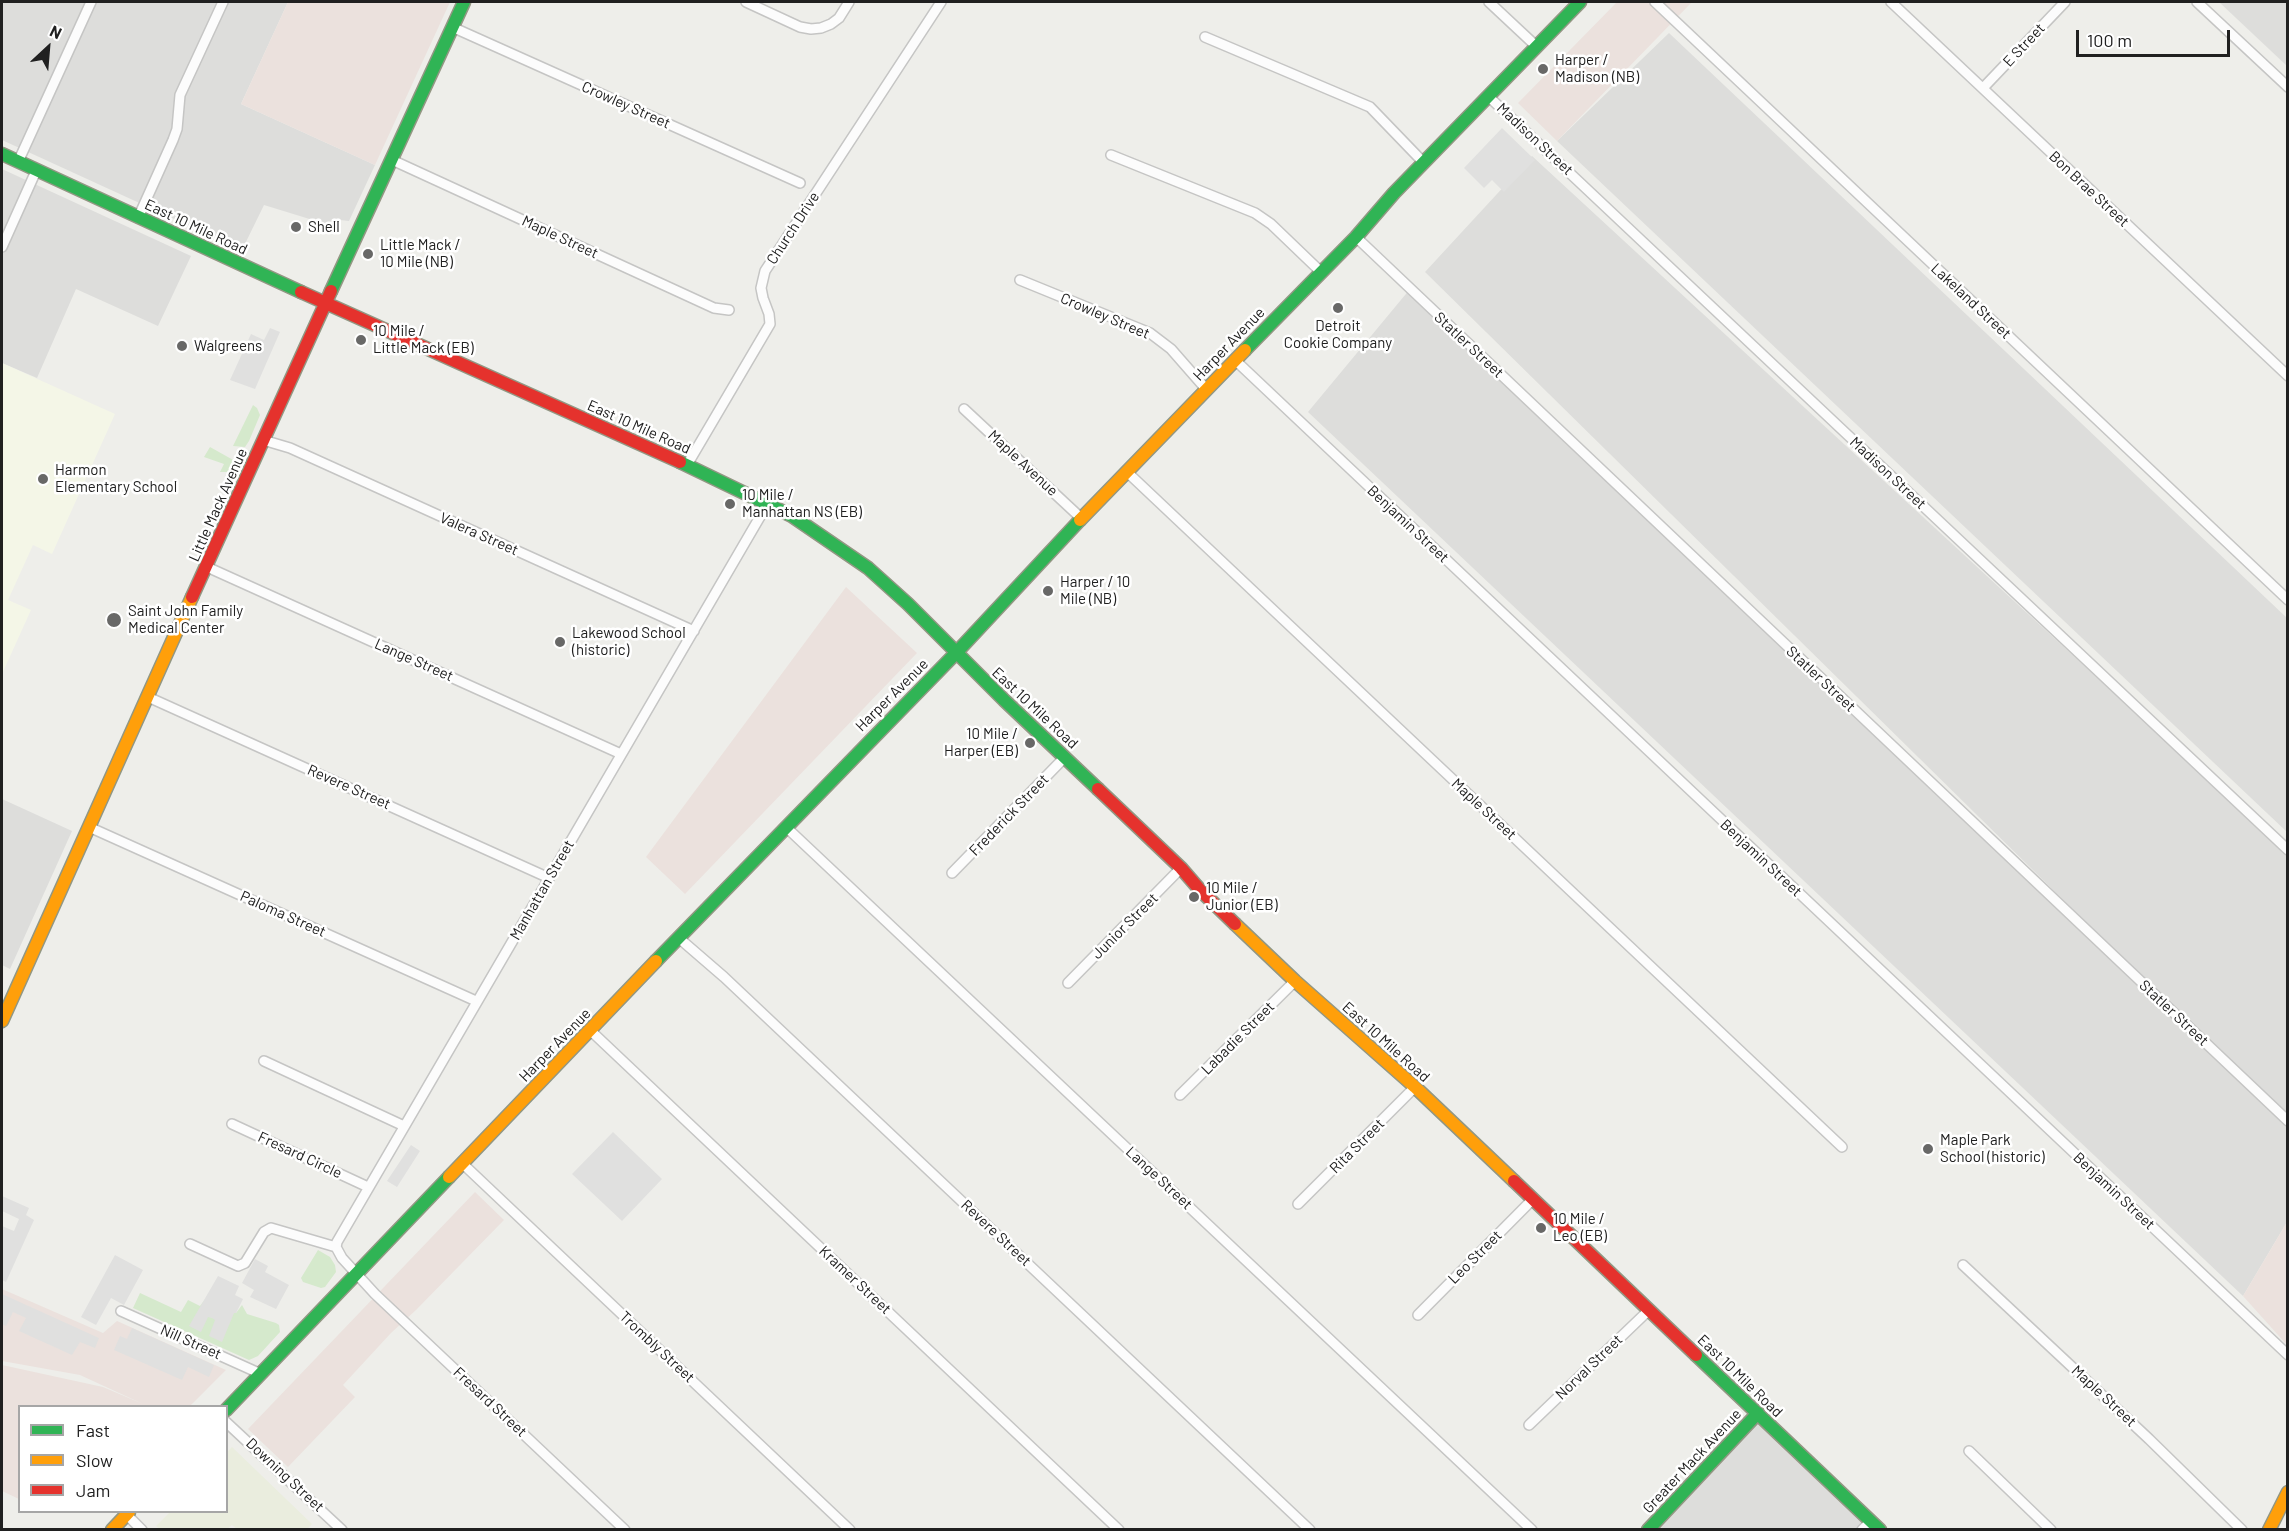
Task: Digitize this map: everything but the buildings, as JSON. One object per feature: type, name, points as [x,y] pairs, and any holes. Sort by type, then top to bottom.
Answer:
[{"type":"main road","name":"Little Mack Avenue","points":[[2,1022],[263,440],[464,2]]},
{"type":"main road","name":"Harper Avenue","points":[[228,1408],[956,652],[1126,471],[1356,237],[1424,163],[1580,2]]},
{"type":"main road","name":"East 10 Mile Road","points":[[2,154],[326,304],[768,503],[823,536],[868,568],[1181,868],[1200,890],[1295,981],[1415,1088],[1758,1413],[1871,1527]]},
{"type":"main road","name":"Greater Mack Avenue","points":[[1648,1530],[1758,1413]]},
{"type":"main road","points":[[2269,1530],[2288,1492]]},
{"type":"main road","points":[[112,1530],[128,1513]]},
{"type":"street","points":[[18,162],[91,2]]},
{"type":"street","points":[[138,218],[177,129],[180,95],[223,2]]},
{"type":"street","points":[[746,2],[800,27],[820,28],[839,18],[849,2]]},
{"type":"street","name":"Church Drive","points":[[687,465],[770,324],[761,288],[765,271],[941,2]]},
{"type":"street","points":[[1489,2],[1536,46]]},
{"type":"street","name":"Lakeland Street","points":[[1655,2],[2288,600]]},
{"type":"street","name":"Bon Brae Street","points":[[1891,2],[2288,376]]},
{"type":"street","name":"E Street","points":[[1983,88],[2065,2]]},
{"type":"street","points":[[2197,2],[2288,87]]},
{"type":"street","name":"Crowley Street","points":[[452,27],[800,183]]},
{"type":"street","points":[[1205,37],[1370,107],[1424,163]]},
{"type":"street","name":"Madison Street","points":[[1488,96],[2288,850]]},
{"type":"street","points":[[1111,155],[1255,213],[1321,272]]},
{"type":"street","name":"Maple Street","points":[[392,160],[714,308],[729,310]]},
{"type":"street","points":[[2,247],[36,171]]},
{"type":"street","name":"Statler Street","points":[[1356,237],[2288,1121]]},
{"type":"street","name":"Crowley Street","points":[[1020,280],[1150,333],[1171,349],[1206,390]]},
{"type":"street","name":"Benjamin Street","points":[[1235,360],[2288,1355]]},
{"type":"street","name":"Maple Avenue","points":[[964,409],[1081,518]]},
{"type":"street","name":"Valera Street","points":[[263,440],[298,452],[694,631]]},
{"type":"street","name":"Maple Street","points":[[1126,471],[1842,1147]]},
{"type":"street","name":"Manhattan Street","points":[[336,1247],[339,1237],[476,1001],[768,503]]},
{"type":"street","name":"Lange Street","points":[[207,567],[621,754]]},
{"type":"street","name":"Revere Street","points":[[148,697],[549,878]]},
{"type":"street","name":"Frederick Street","points":[[952,873],[1065,756]]},
{"type":"street","name":"Lange Street","points":[[786,827],[1532,1530]]},
{"type":"street","name":"Paloma Street","points":[[89,828],[476,1001]]},
{"type":"street","name":"Junior Street","points":[[1068,983],[1181,868]]},
{"type":"street","name":"Revere Street","points":[[680,939],[732,985],[1310,1530]]},
{"type":"street","name":"Labadie Street","points":[[1180,1095],[1295,981]]},
{"type":"street","name":"Kramer Street","points":[[591,1031],[1119,1530]]},
{"type":"street","points":[[264,1061],[404,1126]]},
{"type":"street","name":"Rita Street","points":[[1298,1204],[1415,1088]]},
{"type":"street","name":"Fresard Circle","points":[[231,1124],[368,1187]]},
{"type":"street","name":"Trombly Street","points":[[463,1164],[850,1530]]},
{"type":"street","name":"Leo Street","points":[[1418,1315],[1533,1199]]},
{"type":"street","points":[[190,1244],[238,1266],[245,1263],[264,1232],[271,1228],[336,1247],[356,1275]]},
{"type":"street","name":"Maple Street","points":[[1963,1265],[2149,1438],[2242,1530]]},
{"type":"street","name":"Fresard Street","points":[[356,1275],[625,1530]]},
{"type":"street","name":"Norval Street","points":[[1529,1425],[1649,1310]]},
{"type":"street","name":"Nill Street","points":[[121,1311],[261,1374]]},
{"type":"street","name":"Downing Street","points":[[228,1424],[342,1530]]},
{"type":"street","points":[[1969,1451],[2051,1530]]},
{"type":"street","points":[[128,1513],[142,1530]]},
{"type":"shaded area","points":[[2,2],[288,2],[241,104],[375,165],[349,221],[340,220],[329,225],[264,205],[242,250],[2,140]]},
{"type":"shaded area","points":[[288,2],[450,2],[375,165],[241,104]]},
{"type":"shaded area","points":[[1617,2],[1692,2],[1557,141],[1518,103]]},
{"type":"shaded area","points":[[2219,2],[2287,2],[2287,66]]},
{"type":"shaded area","points":[[1669,33],[2287,618],[2287,832],[1557,141]]},
{"type":"shaded area","points":[[1502,128],[1535,160],[1504,192],[1492,180],[1484,188],[1464,168]]},
{"type":"shaded area","points":[[1532,156],[2287,853],[2287,1120],[1425,272]]},
{"type":"shaded area","points":[[2,169],[191,256],[158,326],[76,289],[37,378],[2,363]]},
{"type":"shaded area","points":[[1410,289],[2287,1121],[2287,1222],[2243,1296],[1308,412]]},
{"type":"shaded area","points":[[270,328],[280,332],[255,389],[230,380],[251,334],[264,340]]},
{"type":"shaded area","name":"Harmon Elementary School","points":[[2,363],[115,414],[52,554],[33,545],[8,600],[31,610],[2,674]]},
{"type":"shaded area","points":[[846,587],[917,653],[685,894],[646,857]]},
{"type":"shaded area","points":[[2,799],[72,831],[10,969],[2,965]]},
{"type":"shaded area","points":[[613,1132],[662,1179],[622,1221],[572,1174]]},
{"type":"shaded area","points":[[411,1145],[420,1151],[397,1187],[387,1181]]},
{"type":"shaded area","points":[[475,1192],[504,1220],[391,1333],[343,1385],[355,1397],[288,1467],[248,1429]]},
{"type":"shaded area","points":[[2,1196],[29,1208],[26,1215],[34,1220],[6,1282],[2,1280],[2,1226],[14,1231],[19,1219],[2,1211]]},
{"type":"shaded area","points":[[2287,1222],[2287,1345],[2243,1296]]},
{"type":"shaded area","points":[[115,1255],[143,1270],[124,1305],[111,1298],[96,1325],[81,1317]]},
{"type":"shaded area","points":[[255,1259],[268,1266],[265,1272],[289,1285],[276,1309],[250,1297],[254,1290],[242,1283]]},
{"type":"shaded area","points":[[218,1276],[239,1286],[235,1295],[243,1299],[234,1313],[222,1342],[209,1336],[215,1320],[212,1318],[208,1317],[201,1332],[189,1326]]},
{"type":"shaded area","points":[[2,1289],[103,1333],[117,1321],[226,1370],[191,1405],[18,1405],[18,1499],[2,1491],[2,1365],[103,1387],[143,1404],[80,1375],[2,1361]]},
{"type":"shaded area","points":[[2,1294],[99,1338],[95,1348],[80,1342],[72,1355],[19,1331],[26,1318],[13,1312],[6,1326],[2,1324]]},
{"type":"shaded area","points":[[132,1328],[214,1365],[209,1377],[188,1367],[182,1380],[114,1350],[120,1336],[127,1339]]},
{"type":"shaded area","points":[[1758,1413],[1880,1530],[1649,1530]]},
{"type":"shaded area","points":[[232,1447],[312,1524],[307,1529],[237,1529],[232,1525],[227,1529],[161,1530],[156,1526],[169,1513],[228,1513],[228,1451]]},
{"type":"green space","points":[[253,405],[260,415],[249,441],[245,447],[233,446]]},
{"type":"green space","points":[[210,447],[235,461],[237,469],[234,472],[220,472],[224,464],[204,457]]},
{"type":"green space","points":[[318,1250],[330,1257],[336,1272],[325,1287],[321,1288],[303,1282],[301,1278]]},
{"type":"green space","points":[[140,1293],[181,1312],[188,1300],[200,1306],[206,1298],[236,1313],[242,1305],[247,1314],[279,1325],[280,1332],[258,1356],[249,1360],[133,1308]]},
{"type":"traffic: fast","points":[[331,291],[464,2]]},
{"type":"traffic: fast","points":[[1245,350],[1580,2]]},
{"type":"traffic: fast","points":[[2,154],[301,292]]},
{"type":"traffic: fast","points":[[680,462],[792,516],[868,568],[1098,789]]},
{"type":"traffic: fast","points":[[656,961],[956,653],[1080,520]]},
{"type":"traffic: fast","points":[[228,1408],[449,1177]]},
{"type":"traffic: fast","points":[[1696,1355],[1880,1530]]},
{"type":"traffic: fast","points":[[1648,1530],[1758,1413]]},
{"type":"traffic: slow","points":[[1080,520],[1245,350]]},
{"type":"traffic: slow","points":[[2,1021],[192,597]]},
{"type":"traffic: slow","points":[[1235,924],[1295,981],[1415,1087],[1514,1181]]},
{"type":"traffic: slow","points":[[449,1177],[656,961]]},
{"type":"traffic: slow","points":[[2269,1530],[2288,1492]]},
{"type":"traffic: slow","points":[[112,1530],[128,1513]]},
{"type":"traffic: jam","points":[[192,597],[331,291]]},
{"type":"traffic: jam","points":[[301,292],[680,462]]},
{"type":"traffic: jam","points":[[1098,789],[1181,868],[1235,924]]},
{"type":"traffic: jam","points":[[1514,1181],[1696,1355]]},
{"type":"place","name":"Harper / Madison (NB)","points":[[1543,69]]},
{"type":"place","name":"Shell","points":[[296,227]]},
{"type":"place","name":"Little Mack / 10 Mile (NB)","points":[[368,254]]},
{"type":"place","name":"Detroit Cookie Company","points":[[1338,308]]},
{"type":"place","name":"10 Mile / Little Mack (EB)","points":[[361,340]]},
{"type":"place","name":"Walgreens","points":[[182,346]]},
{"type":"place","name":"Harmon Elementary School","points":[[43,479]]},
{"type":"place","name":"10 Mile / Manhattan NS (EB)","points":[[730,504]]},
{"type":"place","name":"Harper / 10 Mile (NB)","points":[[1048,591]]},
{"type":"place","name":"Saint John Family Medical Center","points":[[114,620]]},
{"type":"place","name":"Lakewood School (historic)","points":[[560,642]]},
{"type":"place","name":"10 Mile / Harper (EB)","points":[[1030,743]]},
{"type":"place","name":"10 Mile / Junior (EB)","points":[[1194,897]]},
{"type":"place","name":"Maple Park School (historic)","points":[[1928,1149]]},
{"type":"place","name":"10 Mile / Leo (EB)","points":[[1541,1228]]}]
